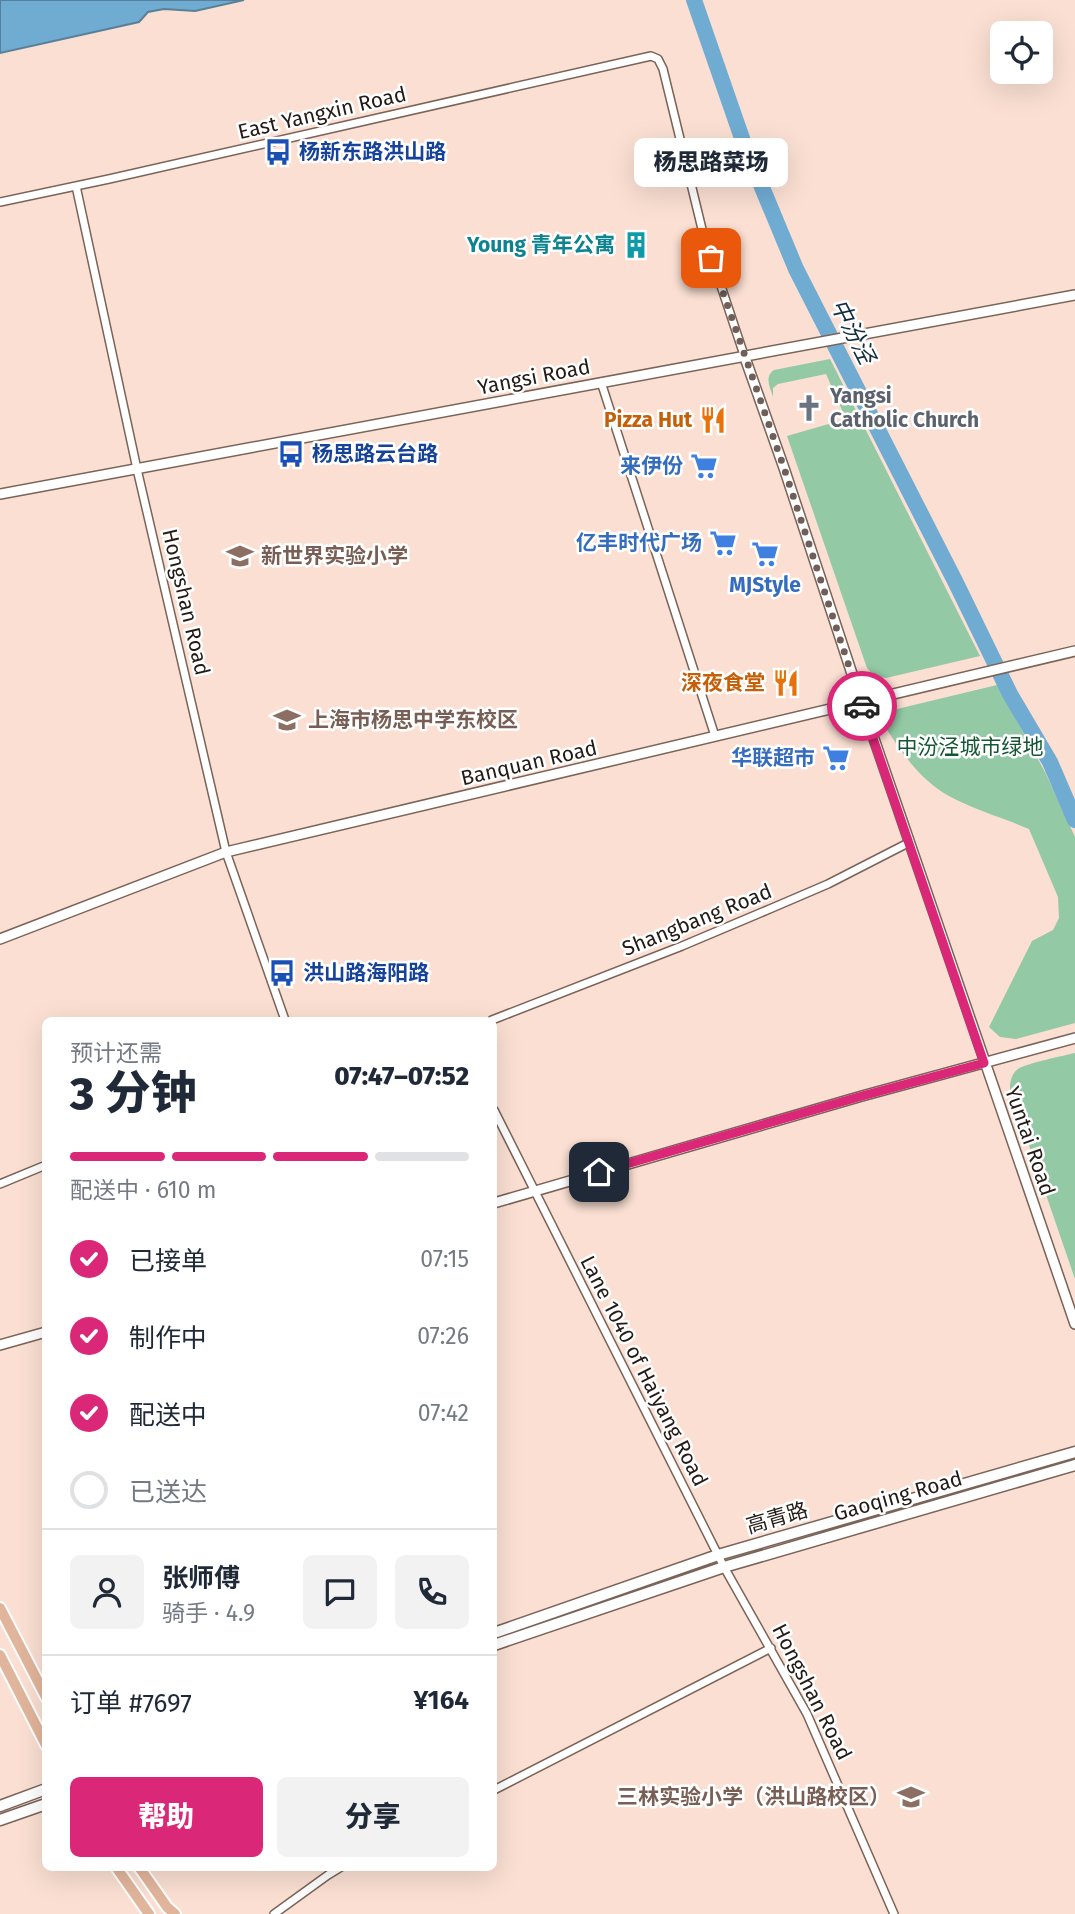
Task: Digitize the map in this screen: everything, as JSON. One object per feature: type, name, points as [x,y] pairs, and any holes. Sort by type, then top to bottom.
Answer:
[{"type":"main road","name":"高青路","points":[[497,1632],[718,1555],[1075,1451]]},
{"type":"main road","name":"Gaoqing Road","points":[[497,1644],[724,1567],[1075,1465]]},
{"type":"main road","points":[[0,1608],[42,1689]]},
{"type":"main road","points":[[0,1655],[42,1737]]},
{"type":"main road","points":[[0,1806],[42,1790]]},
{"type":"main road","points":[[0,1820],[42,1805]]},
{"type":"main road","points":[[119,1871],[149,1914]]},
{"type":"main road","points":[[142,1871],[174,1914]]},
{"type":"street","name":"East Yangxin Road","points":[[0,202],[651,56]]},
{"type":"street","name":"Yuntai Road","points":[[651,56],[658,59],[663,69],[702,229],[1075,1324]]},
{"type":"street","name":"Hongshan Road","points":[[76,186],[137,469],[226,852],[284,1017]]},
{"type":"street","name":"Yangsi Road","points":[[0,494],[1075,295]]},
{"type":"street","points":[[601,382],[715,736]]},
{"type":"street","name":"Banquan Road","points":[[0,939],[226,852],[1075,651]]},
{"type":"street","name":"Shangbang Road","points":[[497,1018],[782,904],[910,842]]},
{"type":"street","points":[[497,1202],[1075,1038]]},
{"type":"street","name":"Lane 1040 of Haiyang Road","points":[[497,1116],[724,1567]]},
{"type":"street","points":[[0,1184],[42,1167]]},
{"type":"street","points":[[0,1345],[42,1333]]},
{"type":"street","name":"Hongshan Road","points":[[724,1567],[816,1732],[894,1914]]},
{"type":"street","points":[[497,1788],[771,1648]]},
{"type":"street","points":[[274,1914],[334,1871]]},
{"type":"green space","name":"中汾泾城市绿地","points":[[830,359],[980,656],[886,678],[874,676],[867,668],[787,436],[846,419],[826,374],[778,384],[773,388],[773,397],[769,382],[769,376],[774,370]]},
{"type":"green space","name":"中汾泾城市绿地","points":[[997,685],[1045,772],[1075,837],[1075,1023],[1016,1039],[1000,1037],[989,1027],[1032,941],[1053,930],[1059,918],[1058,897],[1029,829],[968,805],[929,782],[912,765],[884,725],[893,710]]},
{"type":"green space","points":[[1075,1053],[1075,1279],[1010,1090],[1011,1078],[1018,1069]]},
{"type":"water","points":[[0,0],[244,0],[195,11],[164,9],[148,12],[139,22],[0,53]]},
{"type":"waterway","name":"中汾泾","points":[[694,0],[744,144],[796,269],[1010,694],[1050,762],[1075,820]]},
{"type":"way so far","points":[[711,258],[784,468],[862,706]]},
{"type":"place","name":"杨新东路洪山路","points":[[278,152]]},
{"type":"place","name":"Young 青年公寓","points":[[636,245]]},
{"type":"place","name":"杨思路菜场","points":[[711,258]]},
{"type":"place","name":"Yangsi Catholic Church","points":[[809,408]]},
{"type":"place","name":"Pizza Hut","points":[[713,420]]},
{"type":"place","name":"杨思路云台路","points":[[291,454]]},
{"type":"place","name":"来伊份","points":[[704,466]]},
{"type":"place","name":"亿丰时代广场","points":[[723,543]]},
{"type":"place","name":"MJStyle","points":[[765,554]]},
{"type":"place","name":"新世界实验小学","points":[[240,556]]},
{"type":"place","name":"深夜食堂","points":[[786,683]]},
{"type":"place","name":"上海市杨思中学东校区","points":[[287,720]]},
{"type":"place","name":"华联超市","points":[[836,758]]},
{"type":"place","name":"洪山路海阳路","points":[[282,973]]},
{"type":"place","name":"三林实验小学（洪山路校区）","points":[[911,1797]]},
{"type":"route","points":[[599,1172],[984,1063],[862,706]]}]
